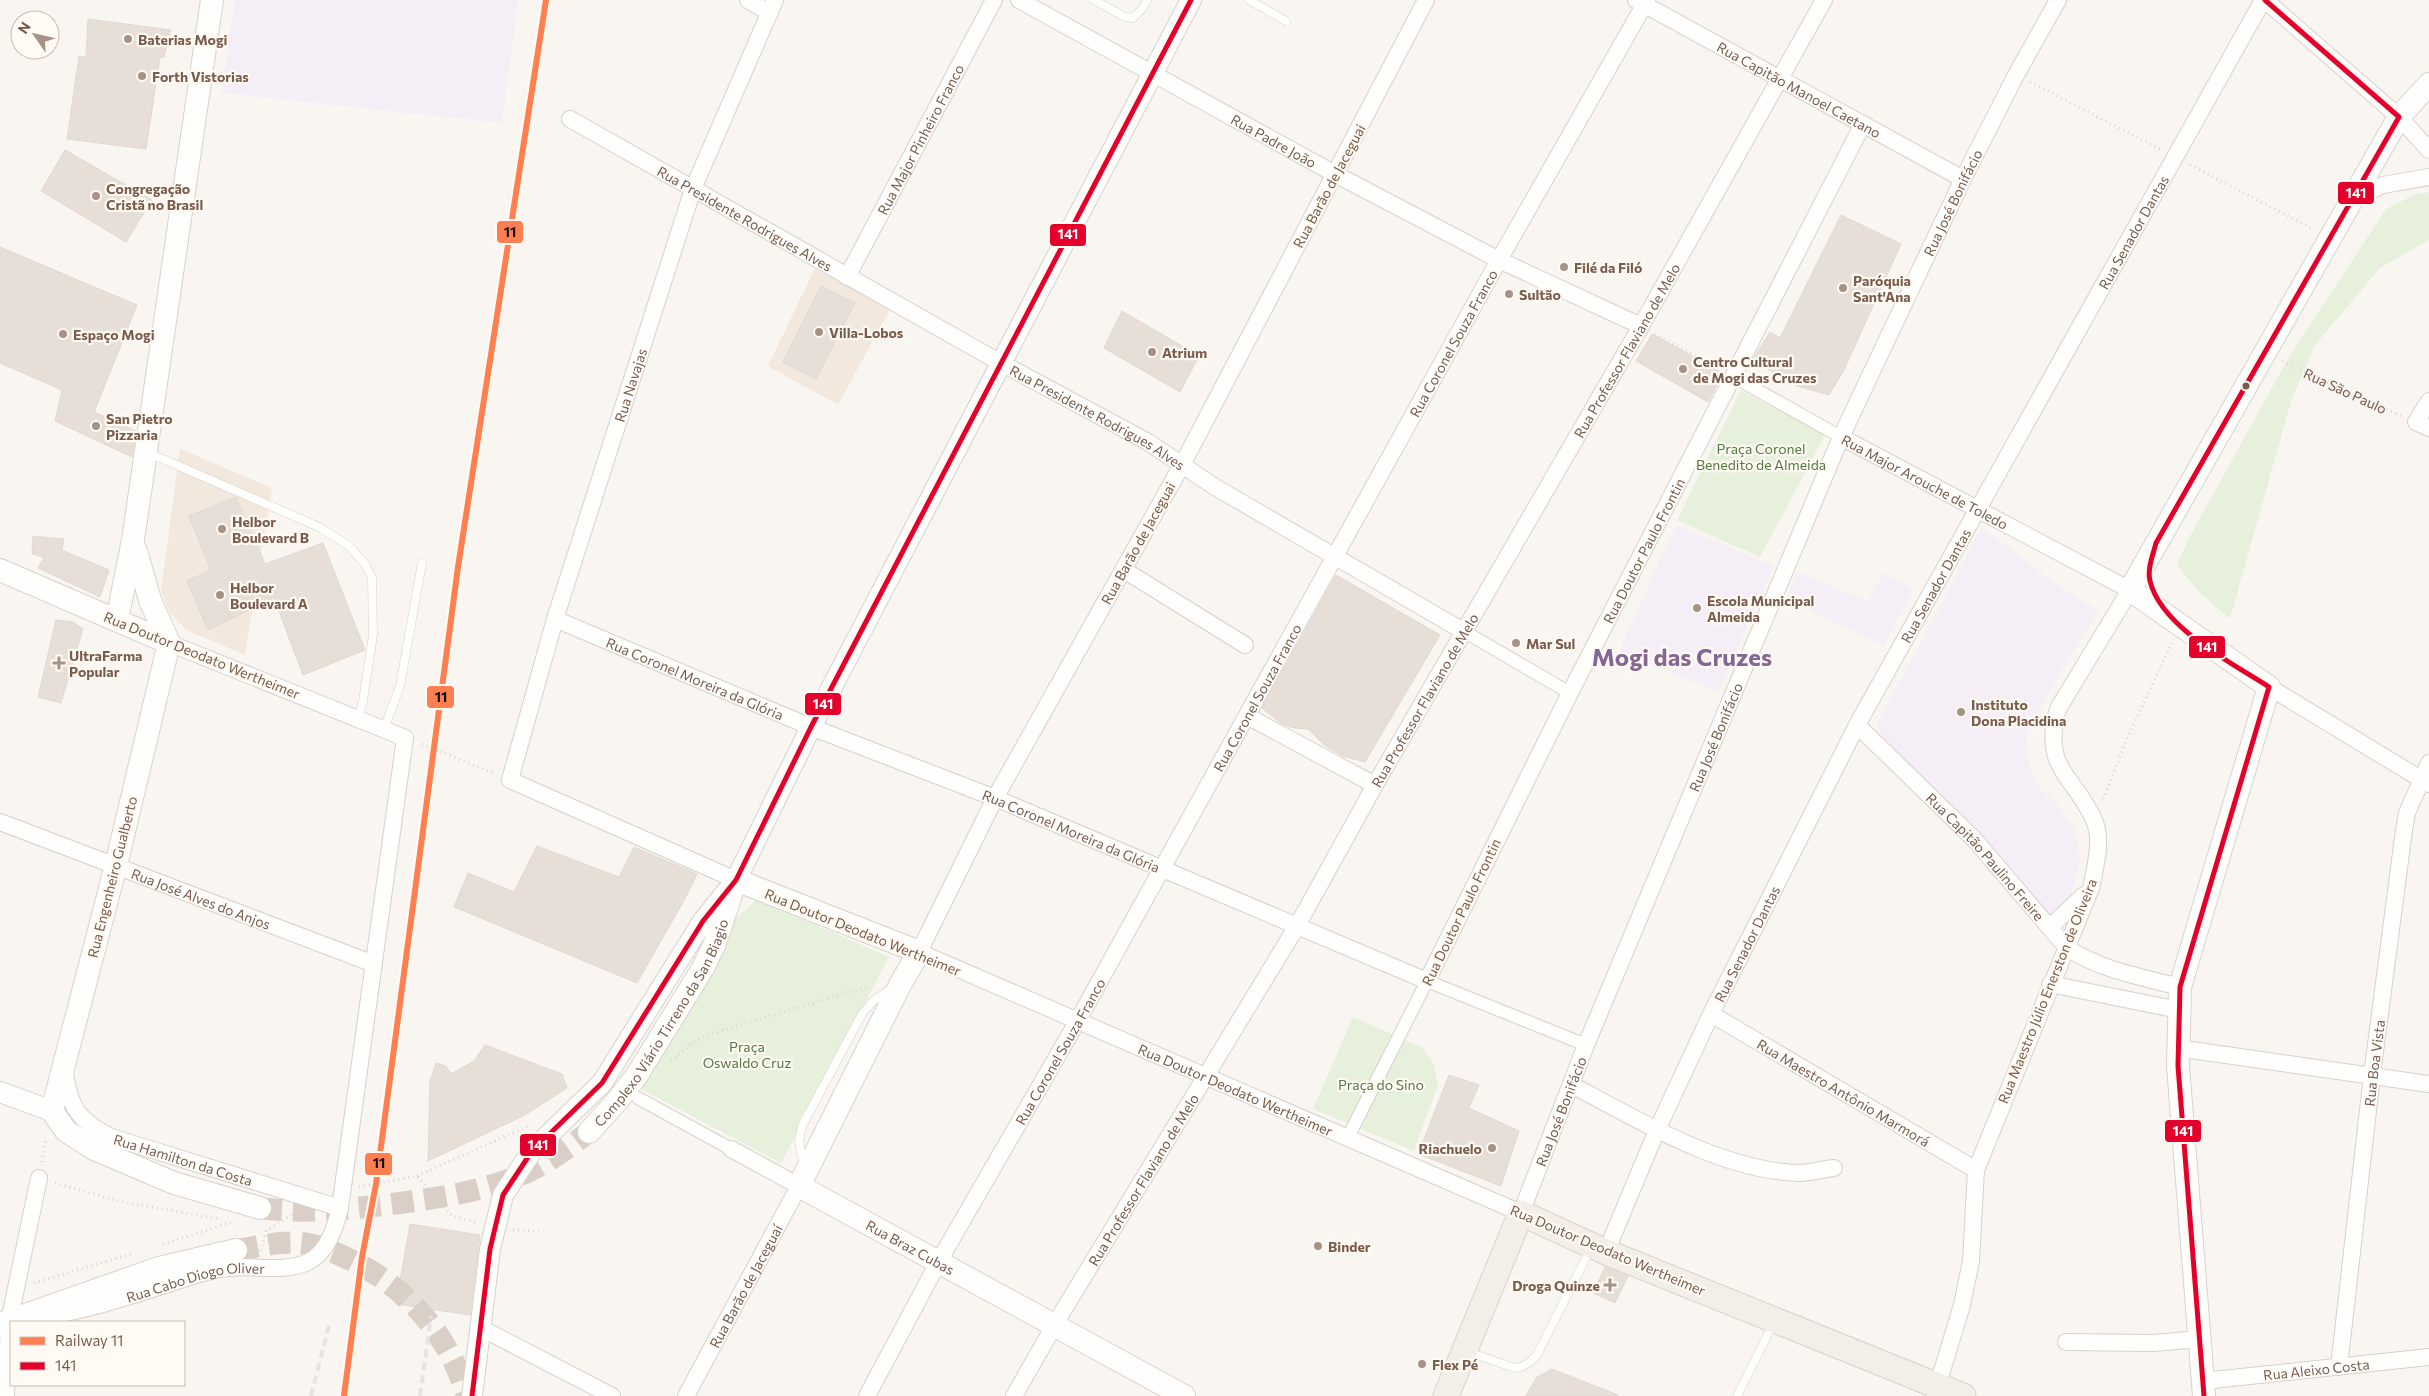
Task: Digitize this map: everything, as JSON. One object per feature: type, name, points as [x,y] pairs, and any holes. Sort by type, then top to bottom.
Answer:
[{"type":"main road","points":[[117,620],[134,540],[212,0]]},
{"type":"main road","points":[[2130,590],[2263,352],[2354,198],[2399,117],[2429,84]]},
{"type":"main road","points":[[134,540],[143,581],[169,643]]},
{"type":"main road","name":"Rua Major Arouche de Toledo","points":[[2156,543],[2150,567],[2152,591],[2180,627]]},
{"type":"main road","name":"Rua Doutor Deodato Wertheimer","points":[[0,570],[169,643]]},
{"type":"main road","name":"Rua Major Arouche de Toledo","points":[[2130,590],[2180,627],[2269,687]]},
{"type":"main road","name":"Rua Engenheiro Gualberto","points":[[52,1111],[116,865],[169,643]]},
{"type":"main road","points":[[2204,1389],[2178,1048],[2180,987],[2269,687]]},
{"type":"main road","name":"Rua Doutor Deodato Wertheimer","points":[[736,880],[919,952]]},
{"type":"main road","name":"Complexo Viário Tirreno da San Biagio","points":[[589,1132],[618,1100],[637,1075],[698,976],[715,943],[736,880]]},
{"type":"main road","name":"Rua Barão de Jaceguaí","points":[[802,1180],[902,981],[919,952]]},
{"type":"main road","points":[[52,1111],[66,1131],[94,1149],[259,1219]]},
{"type":"main road","name":"Rua Braz Cubas","points":[[802,1180],[939,1261],[1184,1396]]},
{"type":"main road","points":[[1446,1396],[1521,1213]]},
{"type":"main road","name":"Rua Doutor Deodato Wertheimer","points":[[1521,1213],[1599,1249],[1775,1320],[1936,1391],[1963,1396]]},
{"type":"main road","points":[[10,1321],[126,1279],[196,1258],[236,1250]]},
{"type":"street","points":[[748,0],[772,6]]},
{"type":"street","name":"Rua Major Pinheiro Franco","points":[[847,277],[994,0]]},
{"type":"street","name":"Rua Padre João","points":[[1019,0],[1335,174],[1499,260],[1641,326]]},
{"type":"street","points":[[472,1396],[493,1228],[503,1195],[520,1167],[545,1138],[602,1084],[703,921],[736,880],[811,726],[1151,73],[1192,0]]},
{"type":"street","name":"Rua Barão de Jaceguai","points":[[919,952],[995,798],[1182,464],[1426,0]]},
{"type":"street","name":"Rua Professor Flaviano de Melo","points":[[1014,1396],[1055,1324],[1297,926],[1375,786],[1641,326],[1781,80],[1824,0]]},
{"type":"street","name":"Rua José Bonifácio","points":[[1521,1213],[1586,1045],[1841,437],[1963,179],[2016,75],[2058,0]]},
{"type":"street","points":[[2264,0],[2399,117],[2429,150]]},
{"type":"street","name":"Rua Senador Dantas","points":[[1599,1249],[1711,1014],[1857,725],[2264,0]]},
{"type":"street","name":"Rua Capitão Manoel Caetano","points":[[1642,1],[1781,80],[1963,179]]},
{"type":"street","name":"Rua Coronel Souza Franco","points":[[867,1396],[939,1261],[1077,1022],[1642,1]]},
{"type":"street","name":"Rua Navajas","points":[[510,780],[555,619],[693,189],[772,6]]},
{"type":"street","name":"Rua Presidente Rodrigues Alves","points":[[570,119],[1000,364],[1148,442],[1215,487],[1334,558],[1570,693]]},
{"type":"street","name":"Rua Doutor Paulo Frontin","points":[[1347,1139],[1570,693],[1863,124]]},
{"type":"street","points":[[2354,198],[2383,185],[2429,177]]},
{"type":"street","name":"Rua Major Arouche de Toledo","points":[[1734,377],[1978,512],[2130,590]]},
{"type":"street","points":[[2423,425],[2429,401]]},
{"type":"street","points":[[1124,570],[1245,645]]},
{"type":"street","points":[[2095,821],[2060,768],[2053,747],[2053,726],[2058,709],[2130,590]]},
{"type":"street","name":"Rua Coronel Moreira da Glória","points":[[555,619],[811,726],[995,798],[1427,981],[1586,1045]]},
{"type":"street","name":"Rua Doutor Deodato Wertheimer","points":[[169,643],[405,738]]},
{"type":"street","name":"Rua Major Arouche de Toledo","points":[[2269,687],[2425,782]]},
{"type":"street","points":[[1247,716],[1375,786]]},
{"type":"street","name":"Rua Capitão Paulino Freire","points":[[1857,725],[1974,839],[2051,926],[2067,948],[2084,959],[2114,970],[2180,987]]},
{"type":"street","name":"Rua Cabo Diogo Oliver","points":[[10,1321],[80,1310],[207,1272],[242,1266],[288,1266],[308,1262],[330,1240],[340,1208],[405,738]]},
{"type":"street","name":"Rua Boa Vista","points":[[2339,1367],[2372,1075],[2404,830],[2407,813],[2425,782],[2429,763]]},
{"type":"street","name":"Rua Doutor Deodato Wertheimer","points":[[510,780],[736,880]]},
{"type":"street","name":"Rua Maestro Júlio Enerston de Oliveira","points":[[1936,1391],[1962,1305],[1971,1261],[1976,1170],[2050,984],[2091,888],[2097,861],[2095,821]]},
{"type":"street","name":"Rua José Alves do Anjos","points":[[0,822],[374,964]]},
{"type":"street","points":[[2051,926],[2077,904],[2091,888]]},
{"type":"street","name":"Rua Doutor Deodato Wertheimer","points":[[919,952],[1521,1213]]},
{"type":"street","points":[[2050,984],[2179,1010]]},
{"type":"street","name":"Rua Maestro Antônio Marmorá","points":[[1711,1014],[1976,1170]]},
{"type":"street","points":[[2178,1048],[2429,1084]]},
{"type":"street","name":"Rua Hamilton da Costa","points":[[64,1068],[67,1088],[74,1107],[88,1124],[104,1134],[216,1171],[340,1208]]},
{"type":"street","points":[[1572,1085],[1656,1130],[1717,1156],[1764,1168],[1800,1173],[1834,1168]]},
{"type":"street","points":[[0,1092],[52,1111]]},
{"type":"street","name":"Rua Braz Cubas","points":[[638,1098],[731,1149],[802,1180]]},
{"type":"street","points":[[6,1396],[10,1321],[14,1289],[39,1178]]},
{"type":"street","name":"Rua Barão de Jaceguaí","points":[[686,1396],[802,1180]]},
{"type":"street","points":[[481,1328],[612,1396]]},
{"type":"street","points":[[2066,1342],[2153,1343],[2200,1339]]},
{"type":"street","name":"Rua Aleixo Costa","points":[[2204,1389],[2339,1367],[2429,1357]]},
{"type":"lane","points":[[1094,0],[1126,17],[1133,18],[1142,10],[1147,0]]},
{"type":"lane","points":[[1249,0],[1286,21]]},
{"type":"lane","points":[[146,452],[319,528],[349,546],[366,564],[372,578],[373,635],[363,701],[358,719]]},
{"type":"lane","points":[[384,729],[400,686],[422,563]]},
{"type":"lane","points":[[1464,1351],[1507,1366],[1523,1368],[1536,1355],[1599,1249]]},
{"type":"lane","points":[[1737,1396],[1775,1320]]},
{"type":"path","points":[[1641,326],[1734,377]]},
{"type":"path","name":"Rua São Paulo","points":[[2263,352],[2423,425]]},
{"type":"path","points":[[2095,821],[2129,734],[2180,627]]},
{"type":"path","points":[[405,738],[510,780]]},
{"type":"path","points":[[664,1067],[692,1044],[707,1036],[742,1023],[902,981]]},
{"type":"path","points":[[52,1111],[39,1178],[123,1202],[241,1224]]},
{"type":"path","points":[[342,1188],[417,1176],[533,1123]]},
{"type":"path","points":[[417,1176],[452,1216],[493,1228],[542,1232]]},
{"type":"path","points":[[259,1219],[266,1231]]},
{"type":"path","points":[[154,1247],[233,1222]]},
{"type":"path","points":[[14,1289],[135,1253]]},
{"type":"shaded area","points":[[235,0],[518,0],[502,123],[222,93]]},
{"type":"shaded area","points":[[815,268],[890,309],[838,405],[768,366]]},
{"type":"shaded area","points":[[180,449],[272,488],[245,655],[186,630],[170,613],[161,591]]},
{"type":"shaded area","name":"Escola Municipal Almeida","points":[[1676,525],[1774,566],[1718,692],[1619,651]]},
{"type":"shaded area","name":"Instituto Dona Placidina","points":[[1982,527],[2049,579],[2099,611],[2052,686],[2026,737],[2029,765],[2041,790],[2055,802],[2073,827],[2081,860],[2068,907],[2061,913],[2050,915],[1882,741],[1877,725]]},
{"type":"shaded area","points":[[1797,571],[1868,602],[1883,573],[1913,588],[1884,646],[1786,599]]},
{"type":"green space","points":[[2429,192],[2429,240],[2380,268],[2315,345],[2291,401],[2230,619],[2200,593],[2177,565],[2190,536],[2289,357],[2386,209],[2416,194]]},
{"type":"green space","name":"Praça Coronel Benedito de Almeida","points":[[1741,390],[1825,435],[1760,557],[1677,520]]},
{"type":"green space","name":"Praça Oswaldo Cruz","points":[[757,899],[889,957],[781,1163],[635,1086],[732,922]]},
{"type":"green space","name":"Praça do Sino","points":[[1353,1017],[1421,1047],[1433,1062],[1438,1084],[1414,1151],[1313,1109]]},
{"type":"building","points":[[88,19],[171,30],[164,57],[160,57],[146,149],[67,139],[79,56],[86,57]]},
{"type":"building","name":"Congregação Cristã no Brasil","points":[[65,150],[152,200],[126,242],[41,191]]},
{"type":"building","name":"Paróquia Sant'Ana","points":[[1841,215],[1901,244],[1844,370],[1829,395],[1790,384],[1753,359],[1770,332],[1780,338]]},
{"type":"building","name":"Espaço Mogi","points":[[0,247],[137,305],[94,412],[136,431],[132,457],[55,421],[62,390],[0,363]]},
{"type":"building","name":"Villa-Lobos","points":[[821,286],[855,303],[816,379],[783,362]]},
{"type":"building","name":"Atrium","points":[[1122,311],[1199,356],[1180,392],[1104,348]]},
{"type":"building","name":"Centro Cultural de Mogi das Cruzes","points":[[1652,334],[1723,373],[1708,402],[1636,361]]},
{"type":"building","points":[[236,497],[265,564],[323,543],[365,650],[303,675],[274,598],[208,630],[187,581],[211,570],[189,516]]},
{"type":"building","points":[[33,536],[64,539],[62,550],[109,570],[100,597],[38,568],[44,557],[32,554]]},
{"type":"building","points":[[1336,575],[1440,635],[1365,762],[1343,756],[1324,745],[1308,729],[1294,728],[1282,724],[1262,708]]},
{"type":"building","name":"UltraFarma Popular","points":[[56,620],[73,622],[83,629],[61,703],[38,697]]},
{"type":"building","points":[[537,846],[619,877],[634,847],[697,874],[637,983],[454,907],[468,873],[514,892]]},
{"type":"building","points":[[485,1045],[562,1074],[567,1088],[525,1115],[428,1161],[430,1081],[436,1063],[446,1066],[451,1074],[474,1061]]},
{"type":"building","points":[[1449,1075],[1479,1085],[1469,1108],[1519,1131],[1501,1186],[1418,1154]]},
{"type":"building","points":[[410,1224],[480,1235],[470,1315],[396,1304]]},
{"type":"building","name":"Droga Quinze","points":[[1605,1267],[1628,1276],[1615,1303],[1593,1293]]},
{"type":"building","points":[[1552,1369],[1618,1396],[1526,1396],[1536,1378]]},
{"type":"tunnel","points":[[260,1208],[295,1211],[347,1209],[400,1203],[464,1192],[495,1184],[534,1169],[589,1132]]},
{"type":"tunnel","points":[[236,1250],[285,1243],[308,1244],[335,1253],[375,1274],[410,1301],[425,1317],[450,1354],[467,1396]]},
{"type":"railway","points":[[420,1396],[431,1316]]},
{"type":"railway","points":[[311,1396],[329,1326]]},
{"type":"rail line","name":"11","points":[[344,1396],[362,1257],[376,1184],[458,567],[546,0]]},
{"type":"transit line","name":"141","points":[[472,1396],[490,1249],[503,1195],[532,1151],[602,1083],[703,921],[736,880],[811,727],[1191,0]]},
{"type":"transit line","name":"141","points":[[2204,1396],[2178,1066],[2180,987],[2269,687],[2200,642],[2168,614],[2157,598],[2150,581],[2150,567],[2156,543],[2399,117],[2265,0]]},
{"type":"place","name":"Baterias Mogi","points":[[128,39]]},
{"type":"place","name":"Forth Vistorias","points":[[142,76]]},
{"type":"place","name":"Congregação Cristã no Brasil","points":[[96,196]]},
{"type":"place","name":"Filé da Filó","points":[[1564,267]]},
{"type":"place","name":"Paróquia Sant'Ana","points":[[1843,288]]},
{"type":"place","name":"Sultão","points":[[1509,294]]},
{"type":"place","name":"Villa-Lobos","points":[[819,332]]},
{"type":"place","name":"Espaço Mogi","points":[[63,334]]},
{"type":"place","name":"Atrium","points":[[1152,352]]},
{"type":"place","name":"Centro Cultural de Mogi das Cruzes","points":[[1683,369]]},
{"type":"place","name":"San Pietro Pizzaria","points":[[96,426]]},
{"type":"place","name":"Helbor Boulevard B","points":[[222,529]]},
{"type":"place","name":"Helbor Boulevard A","points":[[220,595]]},
{"type":"place","name":"Escola Municipal Almeida","points":[[1697,608]]},
{"type":"place","name":"Mar Sul","points":[[1516,643]]},
{"type":"place","name":"UltraFarma Popular","points":[[59,663]]},
{"type":"place","name":"Instituto Dona Placidina","points":[[1961,712]]},
{"type":"place","name":"Riachuelo","points":[[1492,1148]]},
{"type":"place","name":"Binder","points":[[1318,1246]]},
{"type":"place","name":"Droga Quinze","points":[[1610,1285]]},
{"type":"place","name":"Flex Pé","points":[[1422,1364]]},
{"type":"district","name":"Mogi das Cruzes","points":[[1682,656]]}]
